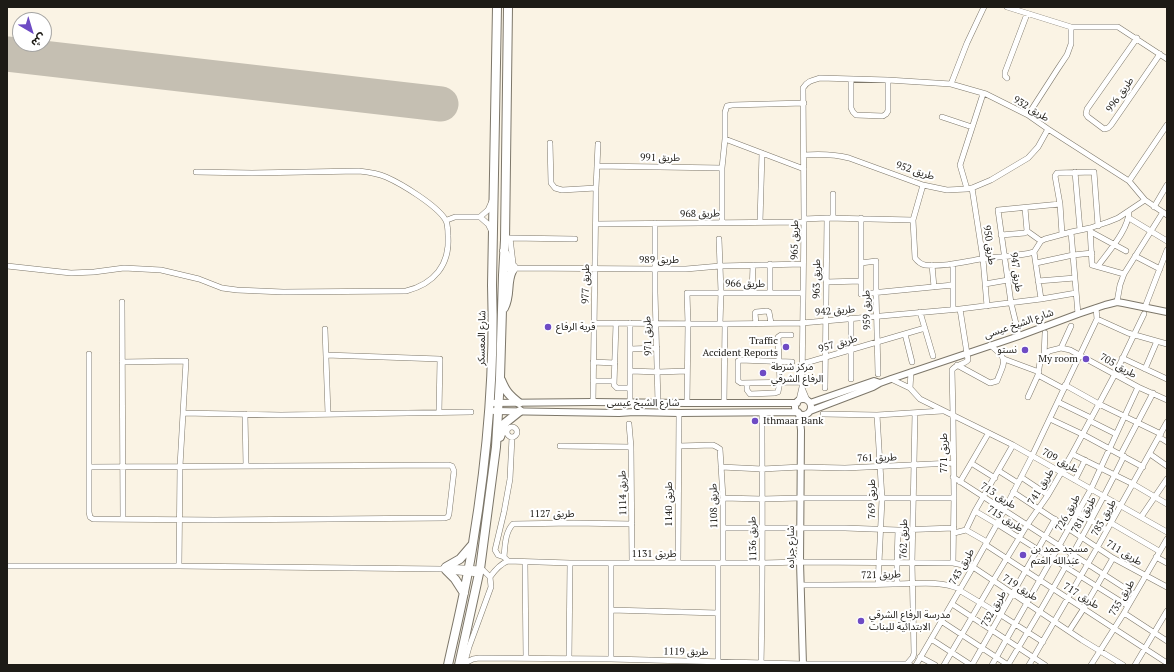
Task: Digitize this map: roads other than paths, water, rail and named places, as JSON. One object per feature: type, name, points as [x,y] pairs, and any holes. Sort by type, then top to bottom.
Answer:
[{"type":"main road","name":"شارع المعسكر","points":[[448,665],[464,593],[473,543],[483,473],[489,407],[493,323],[492,285],[497,7]]},
{"type":"main road","name":"شارع المعسكر","points":[[463,664],[479,572],[496,447],[499,407],[504,251],[508,7]]},
{"type":"main road","points":[[502,313],[508,298],[509,278],[513,267],[504,251]]},
{"type":"main road","points":[[500,378],[505,390],[519,403]]},
{"type":"main road","points":[[496,447],[505,423],[520,412]]},
{"type":"main road","points":[[464,593],[455,579],[444,569],[460,559],[473,543]]},
{"type":"street","points":[[951,84],[967,43],[984,7]]},
{"type":"street","points":[[1007,7],[1071,27],[1118,27],[1167,59]]},
{"type":"street","points":[[1007,78],[1005,76],[1005,72],[1027,14]]},
{"type":"street","points":[[1028,115],[1067,55],[1071,44],[1071,27]]},
{"type":"street","name":"طريق 996","points":[[1137,38],[1087,109],[1086,114],[1088,117],[1104,129],[1111,125],[1160,54]]},
{"type":"street","name":"طريق 932","points":[[804,93],[803,88],[806,83],[810,80],[820,78],[951,84],[984,94],[1028,115],[1048,130],[1129,181],[1145,200],[1165,213]]},
{"type":"street","points":[[851,79],[851,108],[853,112],[856,114],[883,116],[888,111],[888,80]]},
{"type":"street","name":"طريق 965","points":[[798,402],[802,384],[804,93]]},
{"type":"street","name":"طريق 950","points":[[984,94],[960,165],[970,188],[983,259],[988,306]]},
{"type":"street","points":[[722,222],[722,168],[726,106],[804,103]]},
{"type":"street","points":[[942,117],[972,127]]},
{"type":"street","points":[[1129,181],[1167,126]]},
{"type":"street","name":"طريق 952","points":[[804,155],[838,155],[923,185],[947,190],[970,188],[990,180],[1028,158],[1038,147],[1048,130]]},
{"type":"street","points":[[725,140],[762,152],[804,169]]},
{"type":"street","points":[[550,143],[551,183],[556,188],[562,190],[596,188]]},
{"type":"street","name":"طريق 977","points":[[593,402],[598,144]]},
{"type":"street","points":[[760,222],[762,152]]},
{"type":"street","name":"طريق 991","points":[[597,166],[722,168]]},
{"type":"street","points":[[7,266],[71,273],[124,268],[161,270],[199,279],[222,288],[237,290],[283,292],[406,291],[428,283],[442,268],[447,256],[449,242],[447,220],[438,210],[406,188],[375,173],[359,171],[252,173],[196,172]]},
{"type":"street","points":[[1075,172],[1080,230]]},
{"type":"street","points":[[1062,234],[1060,204],[1055,176],[1057,173],[1093,172],[1095,174],[1098,226]]},
{"type":"street","points":[[923,185],[913,220],[915,258],[918,262],[924,264],[953,264],[1024,255],[1034,252],[1041,241],[1062,234],[1080,230],[1090,230],[1118,218],[1145,200]]},
{"type":"street","points":[[1154,207],[1167,185]]},
{"type":"street","points":[[833,194],[833,218]]},
{"type":"street","points":[[447,220],[455,217],[480,217],[488,210],[494,198]]},
{"type":"street","points":[[1041,241],[1027,231],[1025,208],[1060,204]]},
{"type":"street","name":"طريق 947","points":[[1019,336],[1011,303],[998,210],[1025,208]]},
{"type":"street","points":[[1098,266],[1128,223],[1129,211]]},
{"type":"street","points":[[1117,302],[1120,285],[1124,274],[1151,231],[1165,213]]},
{"type":"street","points":[[480,217],[488,224],[493,234]]},
{"type":"street","name":"طريق 968","points":[[596,224],[760,222],[827,218],[913,220]]},
{"type":"street","name":"طريق 963","points":[[825,388],[827,218]]},
{"type":"street","points":[[862,218],[860,294],[953,285]]},
{"type":"street","points":[[1129,218],[1167,241]]},
{"type":"street","name":"طريق 971","points":[[655,223],[658,403]]},
{"type":"street","points":[[1090,230],[1126,251]]},
{"type":"street","points":[[1090,230],[1092,265],[1124,274]]},
{"type":"street","points":[[1001,235],[1025,233],[1027,231]]},
{"type":"street","points":[[1071,232],[1078,314]]},
{"type":"street","points":[[513,267],[510,238],[575,239]]},
{"type":"street","points":[[719,240],[723,324],[724,403]]},
{"type":"street","points":[[1034,252],[1041,299]]},
{"type":"street","points":[[1145,307],[1167,252]]},
{"type":"street","points":[[1036,263],[1073,255],[1092,253]]},
{"type":"street","points":[[1135,256],[1160,269]]},
{"type":"street","name":"طريق 959","points":[[861,263],[876,261],[878,374]]},
{"type":"street","points":[[770,264],[770,293]]},
{"type":"street","name":"طريق 989","points":[[513,267],[686,269],[720,266],[803,264]]},
{"type":"street","points":[[932,264],[934,286]]},
{"type":"street","points":[[953,264],[953,309]]},
{"type":"street","points":[[752,293],[753,265]]},
{"type":"street","points":[[1038,281],[1075,278]]},
{"type":"street","points":[[985,284],[1008,280]]},
{"type":"street","points":[[826,282],[861,281]]},
{"type":"street","name":"طريق 966","points":[[688,324],[687,293],[803,293]]},
{"type":"street","name":"طريق 942","points":[[594,323],[802,323],[988,306],[1076,293]]},
{"type":"street","points":[[122,302],[123,520]]},
{"type":"street","name":"شارع الشيخ عيسى","points":[[808,413],[873,388],[891,378],[1117,302],[1167,312]]},
{"type":"street","points":[[1096,308],[1097,319],[1134,335],[1167,344]]},
{"type":"street","points":[[957,365],[968,360],[964,354],[960,309]]},
{"type":"street","points":[[756,324],[756,312],[767,311],[769,312],[771,323]]},
{"type":"street","points":[[920,312],[933,356]]},
{"type":"street","name":"طريق 741","points":[[944,665],[993,581],[1027,525],[1048,495],[1072,454],[1115,374],[1144,314]]},
{"type":"street","points":[[851,379],[852,318]]},
{"type":"street","name":"طريق 743","points":[[916,665],[997,524],[1032,456],[1097,319]]},
{"type":"street","points":[[616,323],[614,384],[617,388],[630,388]]},
{"type":"street","points":[[630,323],[630,402]]},
{"type":"street","points":[[687,403],[688,324]]},
{"type":"street","points":[[1028,397],[1039,374],[1040,362],[1049,351],[1061,348],[1071,326]]},
{"type":"street","name":"طريق 957","points":[[802,364],[925,328]]},
{"type":"street","points":[[325,329],[328,414]]},
{"type":"street","points":[[1044,356],[1045,333]]},
{"type":"street","points":[[905,334],[912,362]]},
{"type":"street","points":[[747,383],[747,390],[750,394],[778,392],[780,382],[778,337],[781,335],[791,335]]},
{"type":"street","points":[[1145,369],[1157,341]]},
{"type":"street","points":[[957,365],[990,383],[994,383],[997,381],[1004,363],[1004,359],[1002,354],[990,345]]},
{"type":"street","points":[[631,349],[657,348]]},
{"type":"street","name":"طريق 705","points":[[1061,348],[1070,350],[1138,387],[1167,400]]},
{"type":"street","points":[[89,354],[89,467],[89,512],[90,517],[95,519],[179,520],[445,518],[448,517],[449,514],[454,471],[452,466],[449,465],[89,467]]},
{"type":"street","points":[[326,355],[440,359],[439,412]]},
{"type":"street","points":[[1122,358],[1167,377]]},
{"type":"street","points":[[1004,359],[1039,374],[1138,422],[1160,435],[1167,442]]},
{"type":"street","points":[[792,362],[740,360],[738,361],[738,381],[741,383],[780,382],[802,384]]},
{"type":"street","points":[[122,362],[186,361],[180,466],[179,566]]},
{"type":"street","points":[[593,362],[615,363]]},
{"type":"street","name":"طريق 771","points":[[953,563],[954,498],[952,370],[954,366],[957,365]]},
{"type":"street","points":[[631,371],[687,371]]},
{"type":"street","points":[[910,388],[911,372]]},
{"type":"street","name":"طريق 709","points":[[891,378],[910,388],[920,399],[988,434],[1013,445],[1167,532]]},
{"type":"street","points":[[593,381],[614,381]]},
{"type":"street","name":"شارع الشيخ عيسى","points":[[808,401],[874,381],[880,383]]},
{"type":"street","name":"طريق 965","points":[[802,384],[808,401]]},
{"type":"street","name":"طريق 726","points":[[992,665],[1091,489],[1138,387]]},
{"type":"street","name":"طريق 781","points":[[1008,665],[1082,538],[1115,475],[1122,455],[1153,393]]},
{"type":"street","points":[[804,399],[808,401],[811,407],[801,430],[796,408],[798,402],[804,399]]},
{"type":"street","name":"شارع الشيخ عيسى","points":[[489,407],[499,407],[519,403],[798,402]]},
{"type":"street","points":[[1058,402],[1116,434]]},
{"type":"street","name":"شارع الشيخ عيسى","points":[[499,407],[520,412],[679,414],[798,413]]},
{"type":"street","name":"طريق 709","points":[[823,414],[877,415],[942,411]]},
{"type":"street","points":[[183,413],[328,414],[471,412]]},
{"type":"street","name":"طريق 1136","points":[[761,664],[763,563],[762,413]]},
{"type":"street","points":[[798,413],[808,413]]},
{"type":"street","name":"طريق 762","points":[[909,664],[914,653],[912,563],[915,413]]},
{"type":"street","points":[[245,414],[246,466]]},
{"type":"street","name":"طريق 1140","points":[[678,563],[679,414]]},
{"type":"street","name":"طريق 769","points":[[877,415],[882,498],[878,584]]},
{"type":"street","points":[[1050,419],[1110,448],[1143,467]]},
{"type":"street","name":"طريق 783","points":[[1029,665],[1081,577],[1167,422]]},
{"type":"street","name":"طريق 1114","points":[[629,424],[631,447],[632,563]]},
{"type":"street","name":"شارع جراده","points":[[801,430],[800,562],[803,664]]},
{"type":"street","name":"طريق 771","points":[[960,482],[988,434]]},
{"type":"street","points":[[506,559],[498,555],[495,550],[502,524],[510,479],[512,437]]},
{"type":"street","name":"طريق 1108","points":[[679,446],[713,445],[717,446],[720,450],[723,498],[723,528],[718,613],[721,663]]},
{"type":"street","points":[[723,528],[966,530],[975,511],[1013,445]]},
{"type":"street","points":[[560,446],[631,447]]},
{"type":"street","points":[[1072,454],[1133,484],[1167,504]]},
{"type":"street","points":[[1150,454],[1167,466]]},
{"type":"street","points":[[1075,480],[1085,460]]},
{"type":"street","points":[[971,463],[995,478]]},
{"type":"street","name":"طريق 761","points":[[721,468],[845,468],[953,464]]},
{"type":"street","points":[[999,471],[1018,483]]},
{"type":"street","points":[[1021,476],[1048,495]]},
{"type":"street","name":"طريق 713","points":[[953,477],[1134,594]]},
{"type":"street","points":[[1141,517],[1167,479]]},
{"type":"street","name":"طريق 711","points":[[1013,492],[1113,558],[1167,587]]},
{"type":"street","points":[[723,498],[954,498]]},
{"type":"street","name":"طريق 715","points":[[975,511],[1128,606]]},
{"type":"street","points":[[1078,513],[1107,530]]},
{"type":"street","name":"طريق 732","points":[[972,665],[1055,519]]},
{"type":"street","points":[[1111,523],[1159,552]]},
{"type":"street","name":"طريق 1127","points":[[502,524],[632,524]]},
{"type":"street","points":[[463,664],[490,587],[490,577],[496,568],[506,559],[507,533],[513,524]]},
{"type":"street","points":[[897,584],[898,530]]},
{"type":"street","name":"طريق 717","points":[[966,530],[1068,599],[1167,663]]},
{"type":"street","name":"طريق 735","points":[[1091,665],[1167,540]]},
{"type":"street","points":[[1156,557],[1167,563]]},
{"type":"street","points":[[1069,631],[1113,558]]},
{"type":"street","name":"طريق 1131","points":[[506,559],[525,562],[570,563],[800,562]]},
{"type":"street","points":[[525,562],[526,658]]},
{"type":"street","name":"طريق 719","points":[[800,562],[953,563],[973,567],[1123,665]]},
{"type":"street","points":[[569,659],[570,563]]},
{"type":"street","points":[[611,563],[611,659]]},
{"type":"street","points":[[7,566],[444,569],[486,572],[490,577]]},
{"type":"street","name":"طريق 721","points":[[801,585],[897,584],[930,582],[952,585],[1001,614],[1043,642]]},
{"type":"street","points":[[952,604],[1045,665]]},
{"type":"street","points":[[612,610],[718,613]]},
{"type":"street","points":[[1124,613],[1167,641]]},
{"type":"street","points":[[1135,665],[1167,613]]},
{"type":"street","points":[[942,621],[1008,665]]},
{"type":"street","points":[[931,638],[951,653],[972,665]]},
{"type":"street","points":[[469,647],[474,655],[479,658]]},
{"type":"street","points":[[920,657],[935,665]]},
{"type":"street","name":"طريق 1119","points":[[463,664],[479,658],[611,659],[622,662],[673,663],[909,664]]},
{"type":"place","name":"قرية الرفاع","points":[[548,327]]},
{"type":"place","name":"Traffic Accident Reports","points":[[786,347]]},
{"type":"place","name":"نستو","points":[[1025,350]]},
{"type":"place","name":"My room","points":[[1086,359]]},
{"type":"place","name":"مركز شرطة الرفاع الشرقي","points":[[763,373]]},
{"type":"place","name":"Ithmaar Bank","points":[[755,421]]},
{"type":"place","name":"مسجد حمد بن عبدالله الغتم","points":[[1023,555]]},
{"type":"place","name":"مدرسة الرفاع الشرقي الابتدائية للبنات","points":[[861,621]]}]
